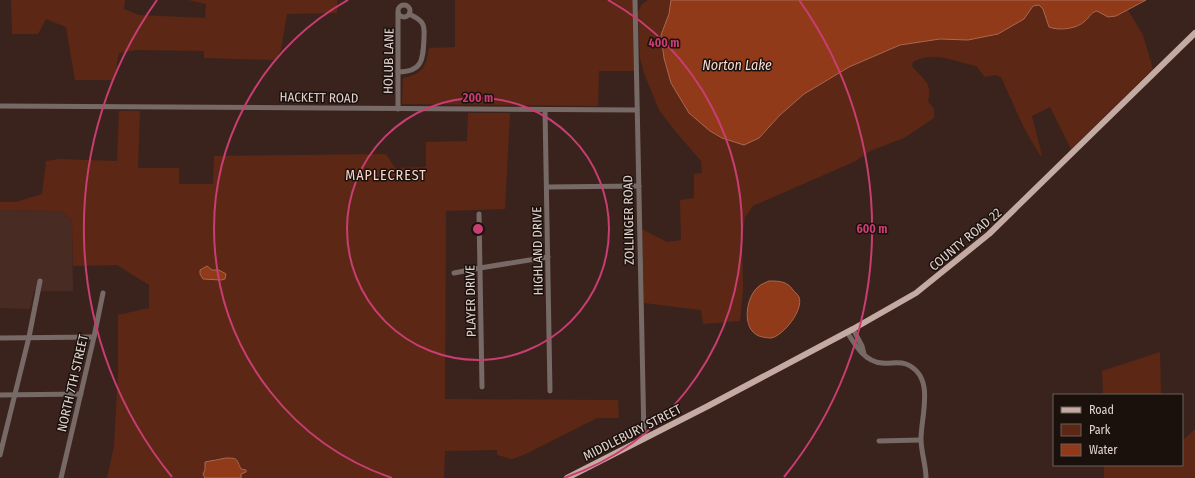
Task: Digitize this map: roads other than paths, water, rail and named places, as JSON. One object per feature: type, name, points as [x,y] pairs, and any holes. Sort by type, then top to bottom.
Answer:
[{"type":"main road","name":"COUNTY ROAD 22","points":[[708,406],[847,332],[916,293],[989,234],[1195,33]]},
{"type":"main road","name":"MIDDLEBURY STREET","points":[[566,478],[708,406]]},
{"type":"street","name":"ZOLLINGER ROAD","points":[[635,0],[644,439]]},
{"type":"street","points":[[404,5],[409,8],[409,14],[403,17],[398,13],[399,8],[404,5]]},
{"type":"street","name":"HOLUB LANE","points":[[398,13],[398,109]]},
{"type":"street","points":[[398,72],[412,71],[421,63],[423,58],[424,26],[421,21],[409,14]]},
{"type":"street","name":"HACKETT ROAD","points":[[0,106],[637,110]]},
{"type":"street","name":"HIGHLAND DRIVE","points":[[545,110],[550,391]]},
{"type":"street","points":[[547,187],[639,186]]},
{"type":"street","name":"PLAYER DRIVE","points":[[479,214],[482,387]]},
{"type":"street","points":[[454,273],[548,257]]},
{"type":"street","points":[[0,455],[40,281]]},
{"type":"street","name":"NORTH 7TH STREET","points":[[61,478],[103,293]]},
{"type":"street","points":[[853,328],[862,346],[864,354]]},
{"type":"street","points":[[847,332],[857,349],[870,360],[876,362],[905,364],[915,370],[922,378],[925,393],[920,440],[926,478]]},
{"type":"street","points":[[0,338],[94,337]]},
{"type":"street","points":[[0,395],[81,394]]},
{"type":"street","points":[[879,441],[920,440]]},
{"type":"water","name":"Norton Lake","points":[[671,0],[1146,0],[1116,16],[1108,17],[1097,11],[1091,14],[1082,24],[1063,29],[1049,27],[1043,9],[1039,5],[1033,6],[1024,19],[998,34],[968,40],[940,39],[900,45],[849,67],[804,94],[780,115],[759,138],[744,145],[722,138],[710,131],[689,113],[671,83],[664,58],[661,35],[669,14]]},
{"type":"water","points":[[207,266],[212,270],[219,270],[226,274],[225,279],[203,279],[200,274],[200,270]]},
{"type":"water","points":[[769,281],[779,281],[791,287],[799,296],[800,302],[796,315],[791,322],[781,333],[771,338],[760,336],[753,332],[750,327],[747,313],[748,305],[754,292],[760,285]]},
{"type":"water","points":[[226,458],[235,459],[241,469],[246,470],[246,472],[241,474],[241,478],[205,478],[203,474],[205,470],[205,462]]},
{"type":"district","name":"MAPLECREST","points":[[386,175]]}]
